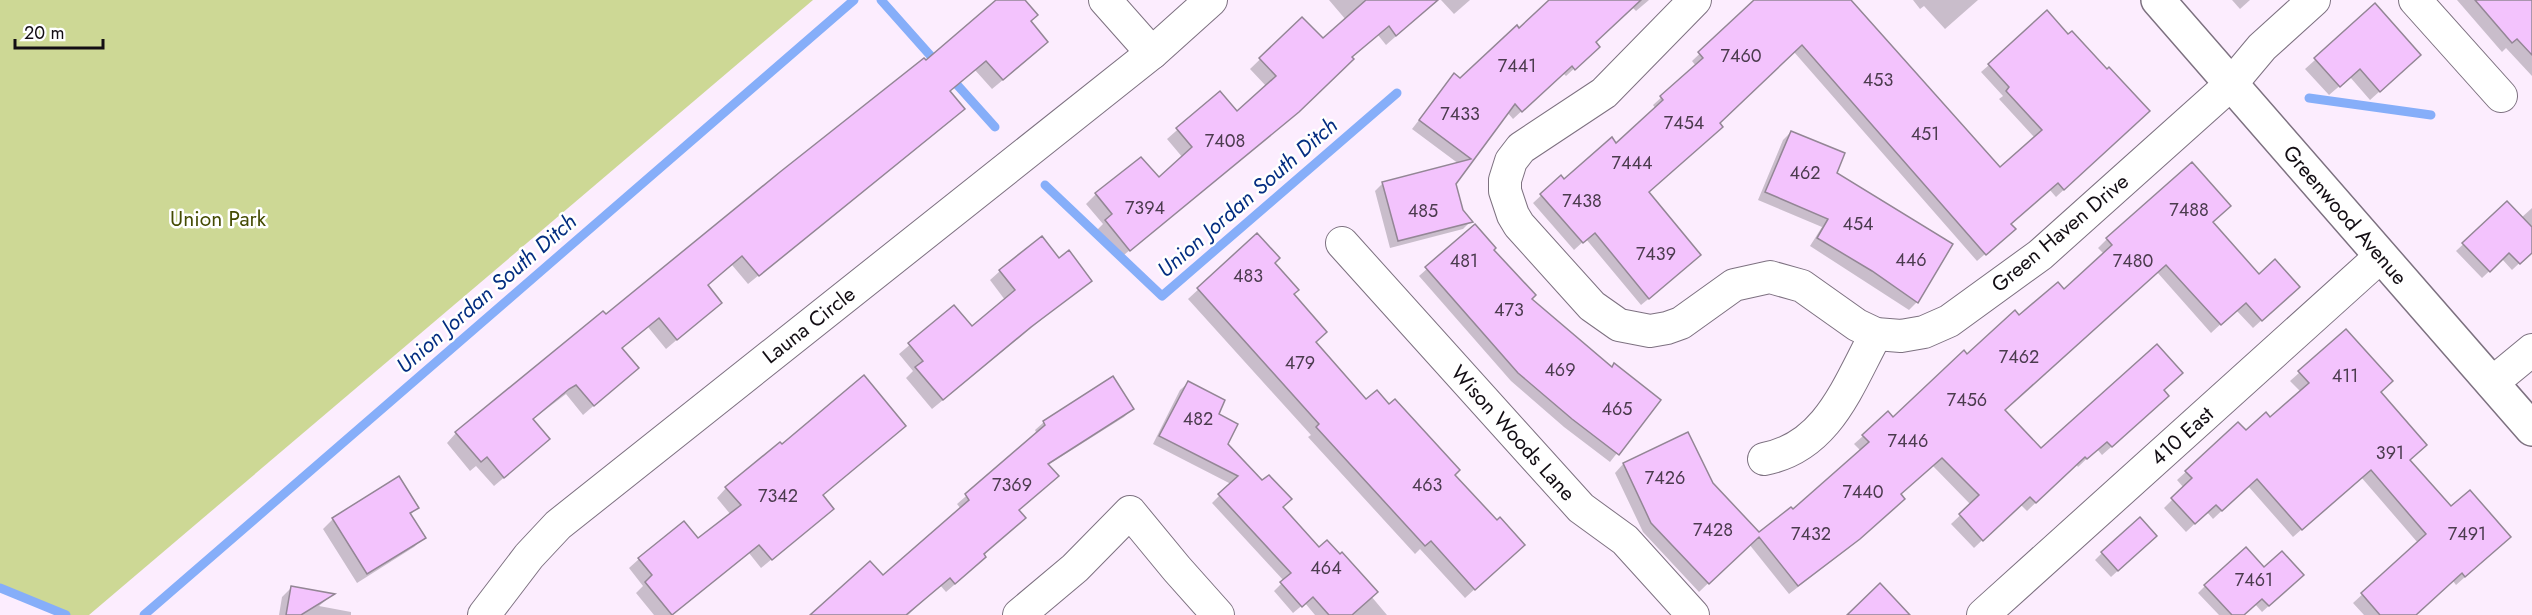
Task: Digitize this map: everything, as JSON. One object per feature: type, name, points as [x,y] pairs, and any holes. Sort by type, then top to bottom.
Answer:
[{"type":"street","points":[[1104,0],[1152,53]]},
{"type":"street","name":"Launa Circle","points":[[484,615],[529,556],[558,525],[1152,53],[1211,0]]},
{"type":"street","name":"Green Haven Drive","points":[[1695,0],[1604,93],[1521,148],[1511,161],[1505,180],[1508,203],[1519,225],[1592,306],[1619,325],[1650,331],[1667,328],[1681,323],[1734,285],[1770,277],[1802,286],[1857,325],[1876,333],[1901,336],[1924,332],[1949,321],[2040,255],[2231,84],[2262,47],[2314,0]]},
{"type":"street","name":"Greenwood Avenue","points":[[2158,0],[2532,429]]},
{"type":"street","points":[[2415,0],[2501,96]]},
{"type":"street","name":"Wison Woods Lane","points":[[1342,243],[1581,508],[1625,540],[1693,615]]},
{"type":"street","name":"410 East","points":[[1983,615],[2381,256]]},
{"type":"street","points":[[1764,459],[1784,456],[1805,443],[1820,429],[1831,414],[1876,333]]},
{"type":"street","points":[[2492,383],[2532,350]]},
{"type":"street","points":[[1019,615],[1074,568],[1130,512],[1218,615]]},
{"type":"green space","name":"Union Park","points":[[0,0],[813,0],[89,615],[69,615],[0,585]]},
{"type":"building","points":[[996,0],[1025,0],[1038,15],[1031,21],[1048,42],[1003,80],[986,61],[950,91],[965,109],[759,276],[742,256],[708,285],[722,303],[677,340],[659,318],[622,348],[639,368],[594,406],[576,385],[569,389],[533,419],[550,439],[504,478],[487,457],[481,462],[455,432],[603,311],[606,314],[780,172],[924,58],[926,60]]},
{"type":"building","points":[[1366,0],[1438,0],[1396,36],[1389,26],[1352,57],[1354,59],[1299,112],[1130,251],[1105,220],[1112,214],[1095,193],[1141,157],[1159,177],[1192,147],[1176,128],[1220,91],[1237,111],[1276,76],[1259,58],[1302,17],[1323,38]]},
{"type":"building","points":[[1549,0],[1641,0],[1596,42],[1600,47],[1575,70],[1572,66],[1522,112],[1515,104],[1456,184],[1463,210],[1473,222],[1398,241],[1382,182],[1471,159],[1419,120],[1454,73],[1460,78],[1517,25],[1519,28]]},
{"type":"building","points":[[1754,0],[1851,0],[2000,167],[2042,130],[2006,91],[2009,87],[1988,64],[2047,10],[2068,34],[2072,31],[2107,69],[2109,67],[2150,111],[2064,190],[2058,183],[2011,224],[2016,229],[1986,255],[1802,45],[1720,123],[1723,127],[1649,192],[1701,255],[1649,299],[1595,233],[1583,243],[1540,194],[1561,175],[1564,179],[1612,137],[1616,143],[1663,100],[1660,96],[1703,58],[1698,52]]},
{"type":"building","points":[[2475,0],[2532,0],[2532,55],[2517,39],[2512,43]]},
{"type":"building","points":[[2375,3],[2421,55],[2380,92],[2360,69],[2340,87],[2314,58]]},
{"type":"building","points":[[1791,131],[1845,153],[1837,173],[1953,244],[1918,303],[1872,271],[1817,238],[1828,219],[1765,192]]},
{"type":"building","points":[[2192,162],[2231,206],[2213,222],[2259,274],[2275,259],[2300,287],[2262,321],[2246,303],[2221,325],[2166,265],[2005,410],[2041,448],[2157,344],[2183,373],[2164,390],[2169,396],[2112,447],[2107,442],[2087,459],[2085,457],[2036,503],[2030,497],[1983,541],[1959,514],[1979,495],[1942,458],[1901,494],[1905,499],[1860,539],[1798,586],[1759,537],[1709,584],[1651,523],[1623,463],[1688,432],[1713,483],[1759,532],[1791,507],[1793,509],[1869,442],[1862,435],[1888,411],[1893,417],[1964,350],[1967,354],[2015,310],[2019,315],[2058,282],[2064,289],[2112,245],[2106,238]]},
{"type":"building","points":[[2507,201],[2532,227],[2532,253],[2520,264],[2509,253],[2490,272],[2462,243]]},
{"type":"building","points":[[1475,224],[1496,248],[1494,250],[1536,295],[1532,299],[1612,367],[1614,363],[1661,400],[1619,455],[1518,373],[1425,267]]},
{"type":"building","points":[[1257,233],[1280,258],[1275,263],[1299,290],[1294,294],[1327,332],[1316,342],[1366,399],[1377,390],[1389,404],[1395,399],[1460,470],[1455,475],[1497,520],[1500,517],[1525,545],[1475,590],[1431,541],[1425,546],[1316,427],[1319,424],[1197,288]]},
{"type":"building","points":[[1042,236],[1059,258],[1069,250],[1092,281],[1031,327],[943,400],[915,367],[923,361],[908,343],[954,305],[972,326],[1015,290],[999,270]]},
{"type":"building","points":[[2346,329],[2393,381],[2381,392],[2427,445],[2410,460],[2451,506],[2470,490],[2511,537],[2465,577],[2462,573],[2416,615],[2380,615],[2361,593],[2426,534],[2371,470],[2302,530],[2257,479],[2222,511],[2216,505],[2195,524],[2171,498],[2192,478],[2185,471],[2238,422],[2246,430],[2266,412],[2270,417],[2309,383],[2298,371]]},
{"type":"building","points":[[864,375],[906,426],[823,495],[834,509],[772,560],[759,545],[672,615],[645,582],[652,575],[638,558],[684,521],[698,538],[741,505],[725,487],[780,442],[782,444]]},
{"type":"building","points":[[1113,376],[1134,409],[1048,464],[1059,476],[1019,510],[1026,518],[984,554],[986,557],[955,584],[950,578],[906,615],[810,615],[870,561],[883,575],[969,500],[965,494],[1045,425],[1043,421]]},
{"type":"building","points":[[1188,381],[1225,400],[1219,414],[1238,424],[1228,444],[1262,480],[1269,475],[1292,499],[1283,507],[1319,547],[1327,540],[1340,554],[1342,552],[1378,592],[1352,615],[1329,615],[1313,597],[1302,607],[1280,582],[1291,573],[1218,494],[1238,476],[1159,436]]},
{"type":"building","points":[[399,476],[419,508],[410,513],[426,538],[367,574],[332,518]]},
{"type":"building","points":[[2140,517],[2157,536],[2118,571],[2101,552]]},
{"type":"building","points":[[2246,547],[2264,567],[2282,551],[2304,575],[2269,606],[2262,599],[2244,615],[2232,615],[2204,585]]},
{"type":"building","points":[[1880,583],[1910,615],[1847,615]]},
{"type":"building","points":[[291,586],[335,594],[301,615],[286,615]]},
{"type":"waterway","name":"Union Jordan South Ditch","points":[[144,615],[854,0]]},
{"type":"waterway","name":"Union Jordan South Ditch","points":[[881,0],[937,63]]},
{"type":"waterway","name":"Union Jordan South Ditch","points":[[951,78],[995,127]]},
{"type":"waterway","name":"Union Jordan South Ditch","points":[[1045,185],[1162,296],[1397,93]]},
{"type":"waterway","name":"Union Jordan South Ditch","points":[[2309,98],[2431,115]]},
{"type":"waterway","points":[[0,588],[66,615]]}]
